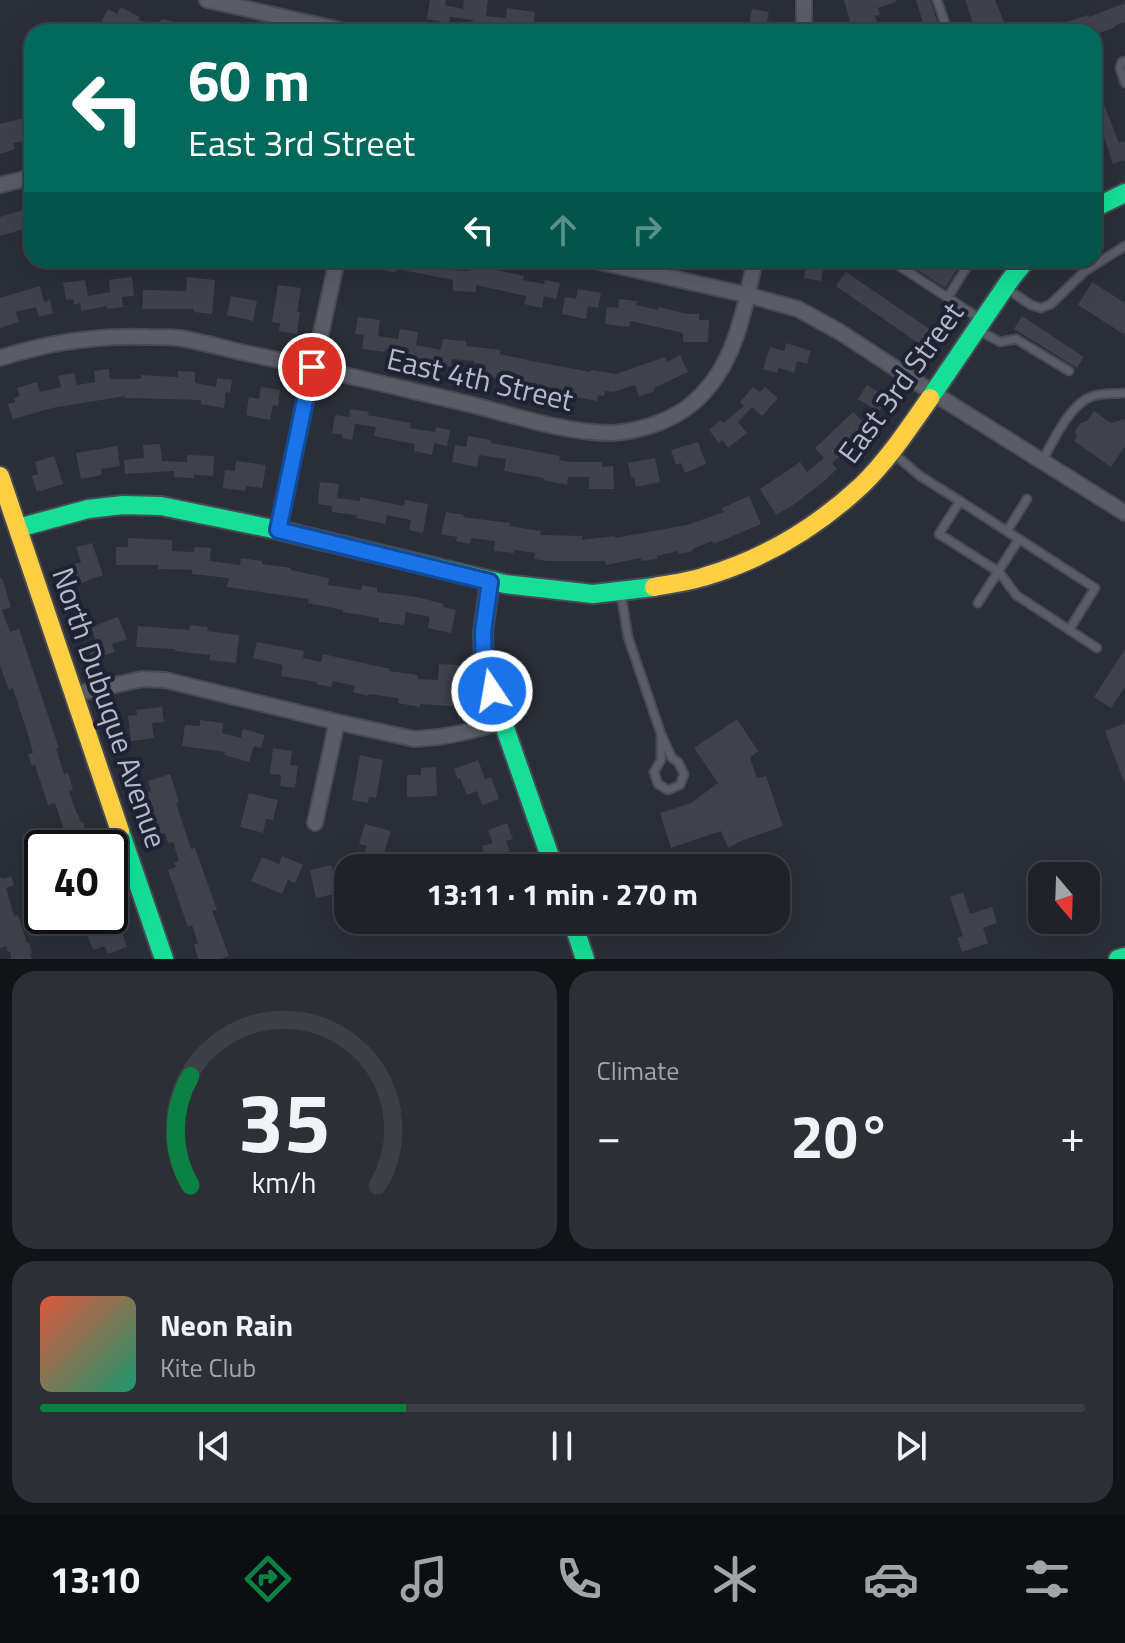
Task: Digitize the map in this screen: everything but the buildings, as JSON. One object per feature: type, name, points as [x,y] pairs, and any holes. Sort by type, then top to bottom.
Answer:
[{"type":"street","points":[[207,0],[314,24]]},
{"type":"street","points":[[804,0],[804,24]]},
{"type":"street","points":[[0,185],[24,179]]},
{"type":"street","points":[[1102,204],[1125,193]]},
{"type":"street","points":[[278,530],[335,268]]},
{"type":"street","points":[[627,268],[798,309],[840,332],[1125,513]]},
{"type":"street","name":"East 4th Street","points":[[0,358],[52,343],[91,338],[177,338],[559,426],[610,433],[634,431],[684,410],[710,387],[735,344],[753,268]]},
{"type":"street","name":"East 3rd Street","points":[[18,528],[80,509],[142,504],[278,530],[490,582],[593,594],[652,588],[703,577],[785,543],[863,484],[891,452],[1020,268]]},
{"type":"street","name":"North Dubuque Avenue","points":[[0,476],[164,959]]},
{"type":"street","points":[[490,582],[483,632],[484,661],[549,854]]},
{"type":"street","points":[[75,694],[142,679],[165,680],[414,739],[461,733],[504,722]]},
{"type":"street","points":[[315,823],[337,722]]},
{"type":"street","points":[[577,934],[585,959]]},
{"type":"street","points":[[1118,959],[1125,957]]},
{"type":"lane","points":[[937,0],[945,24]]},
{"type":"lane","points":[[1125,61],[1120,68],[1125,83]]},
{"type":"lane","points":[[1102,260],[1125,246]]},
{"type":"lane","points":[[903,268],[948,297],[1000,342],[1016,339],[1069,371]]},
{"type":"lane","points":[[948,297],[966,268]]},
{"type":"lane","points":[[1005,287],[1031,305],[1041,308],[1051,304],[1090,268]]},
{"type":"lane","points":[[1042,461],[1071,412],[1080,403],[1092,396],[1125,393]]},
{"type":"lane","points":[[891,452],[920,476],[1095,588],[1069,630]]},
{"type":"lane","points":[[1007,531],[1027,499]]},
{"type":"lane","points":[[960,501],[939,534],[999,572],[1016,595],[1097,648]]},
{"type":"lane","points":[[978,603],[1019,539]]},
{"type":"lane","points":[[621,591],[628,637],[661,734],[672,758],[684,774],[680,785],[668,790],[658,784],[654,772],[661,760],[661,734]]},
{"type":"traffic: fast","points":[[1102,204],[1125,193]]},
{"type":"traffic: fast","points":[[930,398],[1020,268]]},
{"type":"traffic: fast","points":[[18,528],[88,509],[123,505],[161,506],[278,530],[505,584],[593,594],[654,587]]},
{"type":"traffic: fast","points":[[490,582],[483,632],[484,661],[549,854]]},
{"type":"traffic: fast","points":[[128,854],[164,959]]},
{"type":"traffic: fast","points":[[577,934],[585,959]]},
{"type":"traffic: fast","points":[[1118,959],[1125,957]]},
{"type":"traffic: slow","points":[[654,587],[725,570],[788,540],[826,515],[872,475],[930,398]]},
{"type":"traffic: slow","points":[[0,476],[120,830]]},
{"type":"route","points":[[312,367],[278,530],[490,582],[483,632],[484,661],[492,691]]}]
